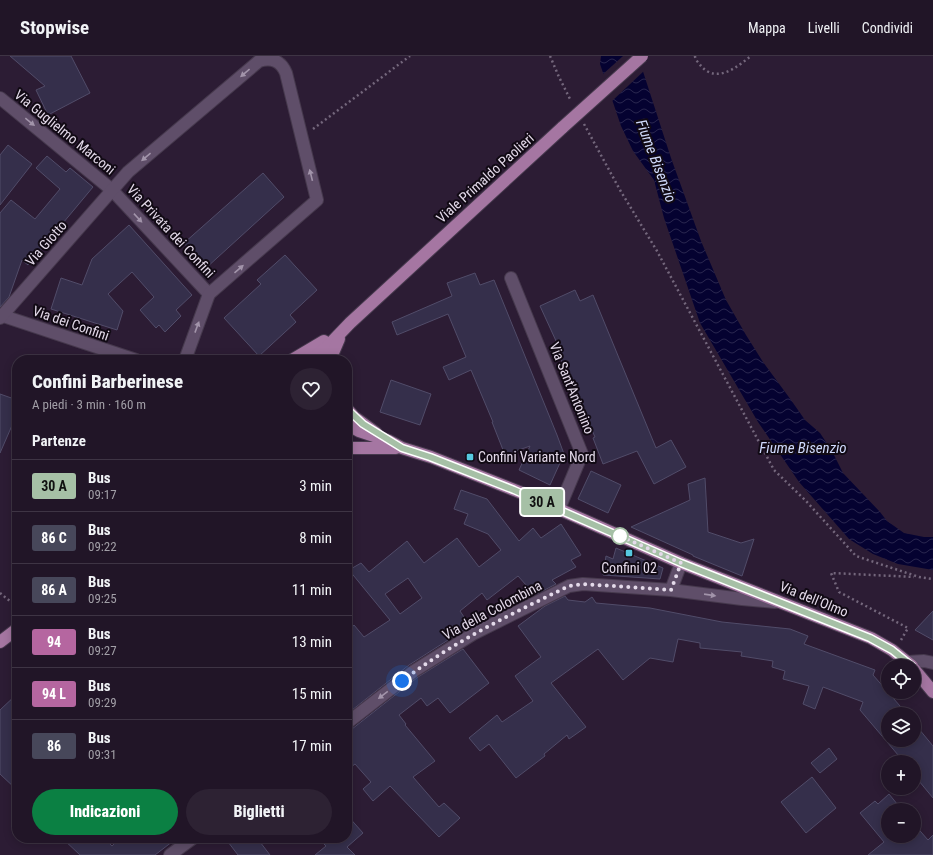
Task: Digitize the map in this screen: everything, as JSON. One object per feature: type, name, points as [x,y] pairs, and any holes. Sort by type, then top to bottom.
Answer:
[{"type":"main road","name":"Viale Primaldo Paolieri","points":[[317,355],[350,323],[642,56]]},
{"type":"main road","name":"Viale Primaldo Paolieri","points":[[332,355],[350,323]]},
{"type":"main road","points":[[301,355],[318,346],[350,323]]},
{"type":"main road","points":[[352,414],[363,424],[402,448],[462,469],[559,509],[681,563]]},
{"type":"main road","points":[[352,427],[359,431],[389,441]]},
{"type":"main road","points":[[352,448],[402,448]]},
{"type":"main road","name":"Via dell'Olmo","points":[[681,563],[870,638],[892,650],[903,659]]},
{"type":"main road","points":[[0,642],[12,633]]},
{"type":"main road","name":"Via dell'Olmo","points":[[921,678],[933,692]]},
{"type":"street","name":"Via Giotto","points":[[1,316],[128,172],[259,61],[264,59],[274,60],[279,62],[283,67],[286,73],[302,138]]},
{"type":"street","name":"Via Guglielmo Marconi","points":[[0,98],[112,190]]},
{"type":"street","points":[[209,294],[317,200],[302,138]]},
{"type":"street","name":"Via Privata dei Confini","points":[[112,190],[209,294],[187,355]]},
{"type":"street","name":"Via Sant'Antonino","points":[[511,278],[582,454],[559,509]]},
{"type":"street","name":"Via dei Confini","points":[[1,316],[119,355]]},
{"type":"street","points":[[671,590],[681,563]]},
{"type":"street","name":"Via della Colombina","points":[[352,718],[414,671],[473,634],[569,586],[583,584],[671,590],[783,603]]},
{"type":"street","points":[[921,662],[924,661],[933,663]]},
{"type":"street","points":[[170,855],[186,843]]},
{"type":"path","points":[[302,138],[410,56]]},
{"type":"path","points":[[550,56],[573,104]]},
{"type":"path","points":[[694,56],[706,71],[722,74],[734,69],[751,56]]},
{"type":"path","points":[[584,124],[620,190],[656,251],[774,470],[806,500],[856,556],[918,577]]},
{"type":"path","points":[[892,650],[902,639],[908,628],[838,592],[831,572],[933,579]]},
{"type":"path","points":[[0,593],[12,603]]},
{"type":"water","name":"Fiume Bisenzio","points":[[601,56],[638,56],[671,158],[701,241],[726,300],[746,335],[763,362],[805,420],[820,433],[832,451],[843,473],[887,521],[904,533],[924,537],[933,537],[933,570],[898,564],[873,554],[849,539],[799,482],[758,422],[700,323],[664,218],[654,180],[633,151],[621,126],[600,64]]},
{"type":"pier","points":[[623,56],[640,56],[645,70],[611,102],[602,75]]},
{"type":"building","points":[[10,56],[71,56],[90,93],[48,115],[36,90],[45,86]]},
{"type":"building","points":[[8,145],[32,164],[0,205],[0,155]]},
{"type":"building","points":[[47,156],[66,172],[70,168],[93,187],[28,265],[22,260],[9,297],[0,307],[0,213],[11,200],[35,219],[60,189],[36,168]]},
{"type":"building","points":[[263,173],[284,197],[206,268],[184,243]]},
{"type":"building","points":[[129,225],[192,295],[176,310],[181,316],[165,332],[159,325],[156,328],[140,310],[154,297],[132,272],[108,294],[123,311],[117,330],[51,309],[61,278],[82,285],[92,259]]},
{"type":"building","points":[[285,255],[317,290],[290,315],[296,322],[260,355],[258,355],[224,318],[261,284],[257,280]]},
{"type":"building","points":[[475,273],[480,285],[494,280],[564,454],[550,485],[519,470],[530,446],[505,455],[471,370],[449,380],[443,367],[466,357],[448,314],[397,335],[392,322],[452,296],[447,283]]},
{"type":"building","points":[[575,290],[580,301],[593,295],[656,448],[671,440],[686,467],[654,484],[637,451],[603,464],[593,438],[595,437],[559,355],[562,354],[540,306]]},
{"type":"building","points":[[391,380],[431,394],[420,425],[380,412]]},
{"type":"building","points":[[0,394],[12,398],[12,425],[0,453]]},
{"type":"building","points":[[591,471],[621,485],[608,513],[578,499]]},
{"type":"building","points":[[705,478],[708,532],[741,543],[754,539],[742,576],[693,556],[631,527],[690,500],[688,484]]},
{"type":"building","points":[[461,490],[487,499],[519,541],[533,528],[541,538],[561,524],[581,555],[571,560],[576,567],[552,580],[556,584],[535,595],[518,576],[487,600],[482,593],[460,611],[470,626],[409,665],[352,710],[352,627],[354,625],[364,637],[390,620],[352,574],[352,568],[361,563],[369,572],[407,541],[424,563],[457,538],[479,567],[501,550],[488,534],[464,524],[468,514],[454,509]],"holes":[[[408,578],[422,598],[400,614],[385,594]]]},
{"type":"building","points":[[616,548],[663,568],[660,579],[603,575],[606,556],[613,559]]},
{"type":"building","points":[[565,596],[568,600],[585,602],[592,597],[596,603],[650,608],[722,622],[790,629],[808,636],[804,644],[875,670],[873,675],[881,684],[881,699],[894,699],[901,707],[881,707],[881,735],[860,710],[863,702],[823,687],[815,709],[803,704],[809,686],[783,679],[785,671],[772,667],[773,661],[741,656],[742,652],[700,648],[700,643],[678,639],[673,662],[650,658],[623,680],[598,649],[551,683],[586,727],[569,739],[567,735],[544,754],[545,756],[516,778],[489,744],[480,751],[469,738],[497,715],[502,722],[533,701],[515,676],[541,657],[518,626],[545,606]]},
{"type":"building","points":[[933,611],[933,640],[915,630]]},
{"type":"building","points":[[463,649],[489,683],[450,713],[438,698],[427,706],[421,698],[399,715],[406,724],[405,725],[435,761],[413,777],[439,807],[444,803],[460,818],[439,837],[390,786],[373,801],[363,789],[371,782],[355,764],[352,766],[352,729],[418,677]]},
{"type":"building","points":[[12,699],[12,785],[0,774],[0,710]]},
{"type":"building","points":[[921,731],[933,746],[933,798],[921,783],[921,755],[898,755],[891,747],[921,747]]},
{"type":"building","points":[[829,748],[837,759],[820,773],[811,763]]},
{"type":"building","points":[[812,777],[836,808],[806,833],[781,802]]},
{"type":"building","points":[[888,795],[890,795],[896,803],[881,803],[881,838],[860,813],[875,801],[878,804]]},
{"type":"building","points":[[352,821],[363,833],[352,843]]},
{"type":"building","points":[[921,832],[928,840],[933,835],[933,855],[868,855],[883,843],[921,843]]},
{"type":"building","points":[[67,843],[109,843],[112,846],[115,843],[171,843],[155,855],[80,855]]},
{"type":"building","points":[[229,843],[261,843],[270,855],[238,855]]},
{"type":"building","points":[[323,843],[352,843],[347,847],[355,855],[315,855],[326,846]]},
{"type":"bus line","points":[[352,415],[363,424],[402,448],[430,457],[514,490],[681,563],[870,638],[881,643],[904,659]]},
{"type":"place","name":"Confini Variante Nord","points":[[470,457]]},
{"type":"place","name":"Confini 02","points":[[629,553]]},
{"type":"route","points":[[402,681],[414,671],[483,628],[569,586],[583,584],[671,590],[681,563],[620,536]]}]
